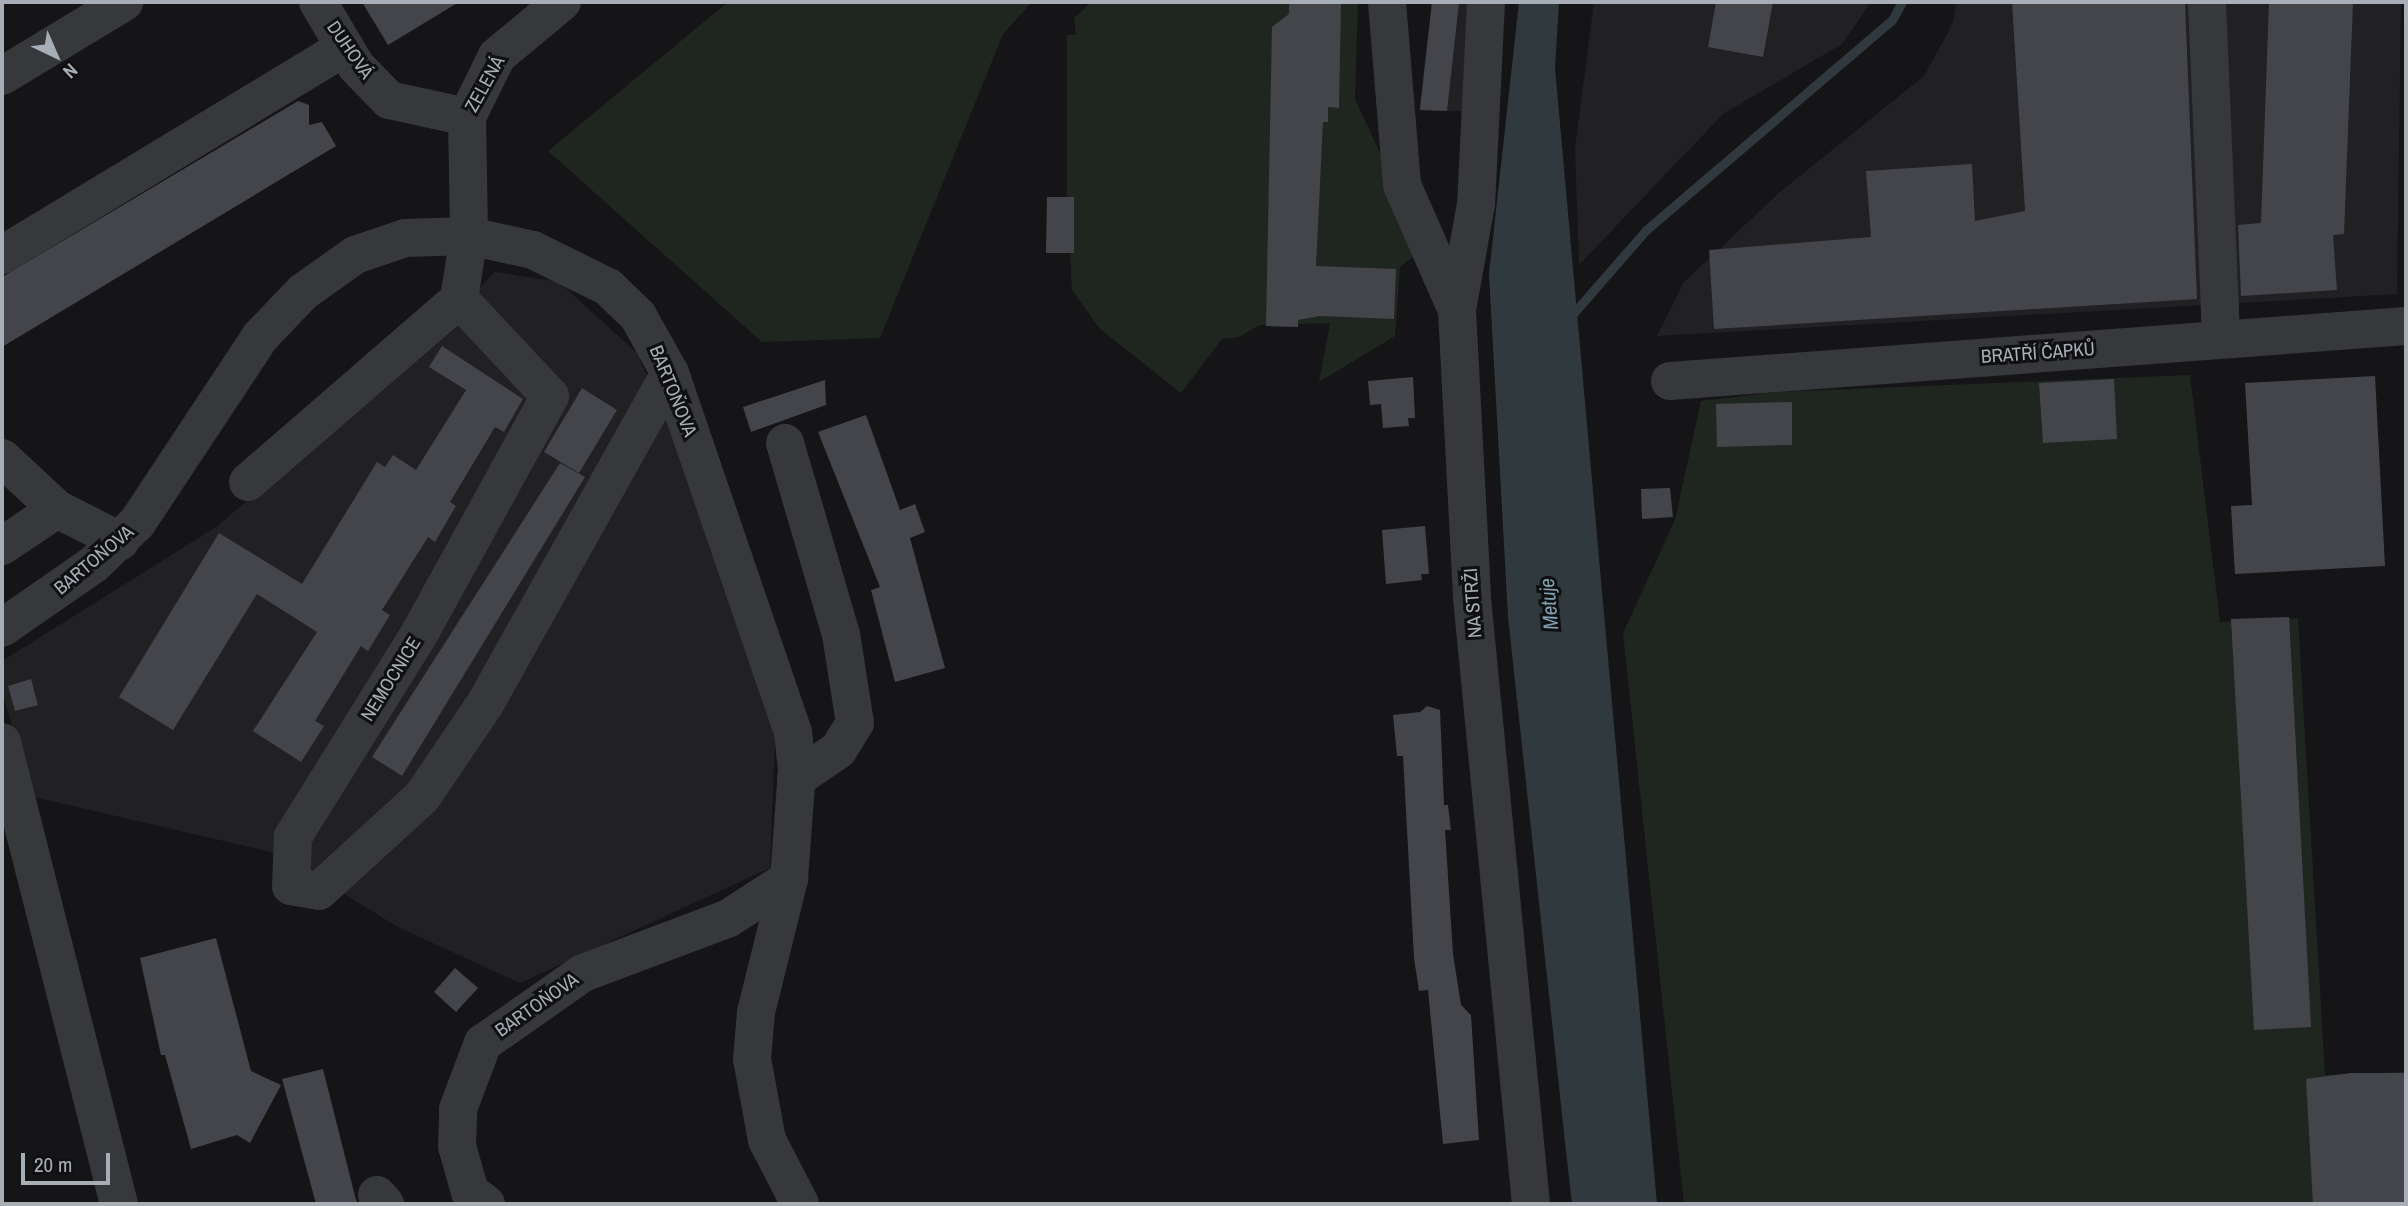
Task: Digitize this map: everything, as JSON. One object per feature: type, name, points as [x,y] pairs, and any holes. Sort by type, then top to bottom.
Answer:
[{"type":"street","points":[[2,76],[124,2]]},
{"type":"street","name":"DUHOVÁ","points":[[317,2],[345,47],[389,100],[467,117]]},
{"type":"street","points":[[1387,2],[1402,186],[1457,310]]},
{"type":"street","name":"NA STRŽI","points":[[1486,2],[1476,204],[1457,310],[1472,598],[1531,1204]]},
{"type":"street","points":[[2207,2],[2221,339]]},
{"type":"street","name":"ZELENÁ","points":[[471,311],[467,117],[496,56],[554,6]]},
{"type":"street","points":[[2,255],[345,47]]},
{"type":"street","name":"BARTOŇOVA","points":[[2,628],[120,541],[162,490],[237,367],[303,292],[370,249],[405,238],[469,236],[533,250],[608,287],[643,323],[670,373],[787,707],[796,779],[789,879],[756,1012],[752,1059],[767,1140],[800,1204]]},
{"type":"street","points":[[248,482],[471,311]]},
{"type":"street","name":"NEMOCNICE","points":[[471,311],[550,396],[421,631],[293,837],[290,886],[318,891],[422,797],[485,704],[670,373]]},
{"type":"street","name":"BRATŘÍ ČAPKŮ","points":[[1670,381],[2406,326]]},
{"type":"street","points":[[785,443],[841,634],[855,723],[838,750],[796,779]]},
{"type":"street","points":[[2,458],[57,509],[120,541]]},
{"type":"street","points":[[2,546],[57,509]]},
{"type":"street","points":[[2,742],[119,1204]]},
{"type":"street","name":"BARTOŇOVA","points":[[486,1204],[470,1192],[457,1146],[458,1109],[483,1043],[583,973],[729,918],[789,879]]},
{"type":"shaded area","points":[[728,2],[1032,2],[1003,34],[880,338],[762,342],[548,151]]},
{"type":"shaded area","points":[[1092,2],[1358,2],[1355,99],[1395,185],[1415,255],[1400,267],[1395,336],[1319,382],[1330,323],[1259,325],[1239,337],[1222,339],[1181,393],[1099,328],[1072,290],[1067,197],[1067,35],[1076,35],[1074,18]]},
{"type":"shaded area","points":[[1432,2],[1493,2],[1490,112],[1419,110]]},
{"type":"shaded area","points":[[1594,2],[1871,2],[1842,44],[1723,114],[1579,265],[1575,148]]},
{"type":"shaded area","points":[[1957,2],[2401,2],[2397,294],[1657,336],[1683,283],[1780,192],[1924,76],[1952,25]]},
{"type":"shaded area","points":[[495,272],[559,282],[637,353],[698,491],[775,739],[770,868],[520,983],[396,926],[280,854],[34,797],[2,692],[2,661],[216,527],[393,378]]},
{"type":"shaded area","points":[[2190,375],[2220,622],[2298,618],[2325,1075],[2406,1072],[2406,1204],[1684,1204],[1623,633],[1675,520],[1701,401],[1777,392]]},
{"type":"water","name":"Metuje","points":[[1519,2],[1559,2],[1555,68],[1657,1204],[1572,1204],[1508,617],[1489,274]]},
{"type":"building","points":[[362,2],[459,2],[388,45]]},
{"type":"building","points":[[1289,2],[1341,2],[1339,108],[1328,107],[1328,122],[1323,122],[1316,266],[1396,269],[1394,319],[1320,316],[1298,320],[1298,327],[1266,326],[1272,27],[1289,14]]},
{"type":"building","points":[[1432,2],[1459,2],[1447,111],[1420,110]]},
{"type":"building","points":[[1716,2],[1773,2],[1763,57],[1708,47]]},
{"type":"building","points":[[2012,2],[2185,2],[2197,299],[1714,329],[1709,250],[1871,237],[1866,171],[1972,164],[1975,221],[2025,211]]},
{"type":"building","points":[[2269,2],[2353,2],[2344,234],[2333,235],[2337,290],[2241,296],[2238,225],[2261,223]]},
{"type":"building","points":[[298,101],[309,105],[309,125],[322,122],[336,146],[2,347],[2,277]]},
{"type":"building","points":[[1047,197],[1074,197],[1074,253],[1046,253]]},
{"type":"building","points":[[442,346],[523,399],[504,432],[495,427],[450,502],[456,506],[435,542],[428,537],[382,610],[390,615],[368,651],[361,646],[315,721],[324,726],[301,762],[253,731],[317,632],[257,594],[173,730],[119,697],[219,533],[302,584],[377,462],[385,467],[393,455],[416,470],[466,390],[429,367]]},
{"type":"building","points":[[2375,376],[2385,566],[2235,574],[2231,506],[2252,505],[2245,383]]},
{"type":"building","points":[[1413,377],[1415,418],[1408,418],[1409,426],[1383,428],[1381,404],[1370,405],[1368,381]]},
{"type":"building","points":[[2114,379],[2117,439],[2043,443],[2039,383]]},
{"type":"building","points":[[825,380],[826,405],[751,432],[743,407]]},
{"type":"building","points":[[582,388],[617,410],[579,473],[544,452]]},
{"type":"building","points":[[1792,402],[1792,445],[1717,447],[1716,404]]},
{"type":"building","points":[[866,415],[900,510],[915,504],[925,532],[910,538],[945,668],[895,682],[871,590],[880,587],[818,432]]},
{"type":"building","points":[[560,463],[585,477],[402,776],[372,757]]},
{"type":"building","points":[[1670,488],[1673,517],[1642,519],[1641,489]]},
{"type":"building","points":[[1425,526],[1429,574],[1421,574],[1422,580],[1386,584],[1382,530]]},
{"type":"building","points":[[2289,617],[2311,1027],[2254,1030],[2231,619]]},
{"type":"building","points":[[31,679],[38,705],[15,711],[8,686]]},
{"type":"building","points":[[1427,706],[1440,710],[1444,805],[1448,805],[1451,830],[1445,830],[1453,954],[1461,1005],[1471,1015],[1479,1140],[1443,1144],[1428,990],[1419,991],[1414,958],[1403,756],[1397,756],[1393,715],[1420,712]]},
{"type":"building","points":[[216,938],[251,1071],[281,1085],[250,1143],[237,1135],[191,1149],[165,1055],[161,1055],[140,958]]},
{"type":"building","points":[[455,968],[478,988],[456,1012],[434,992]]},
{"type":"building","points":[[323,1069],[358,1204],[316,1204],[282,1079]]},
{"type":"building","points":[[2351,1073],[2406,1073],[2406,1204],[2313,1204],[2306,1079]]},
{"type":"waterway","points":[[1571,316],[1646,230],[1892,20],[1902,2]]}]
